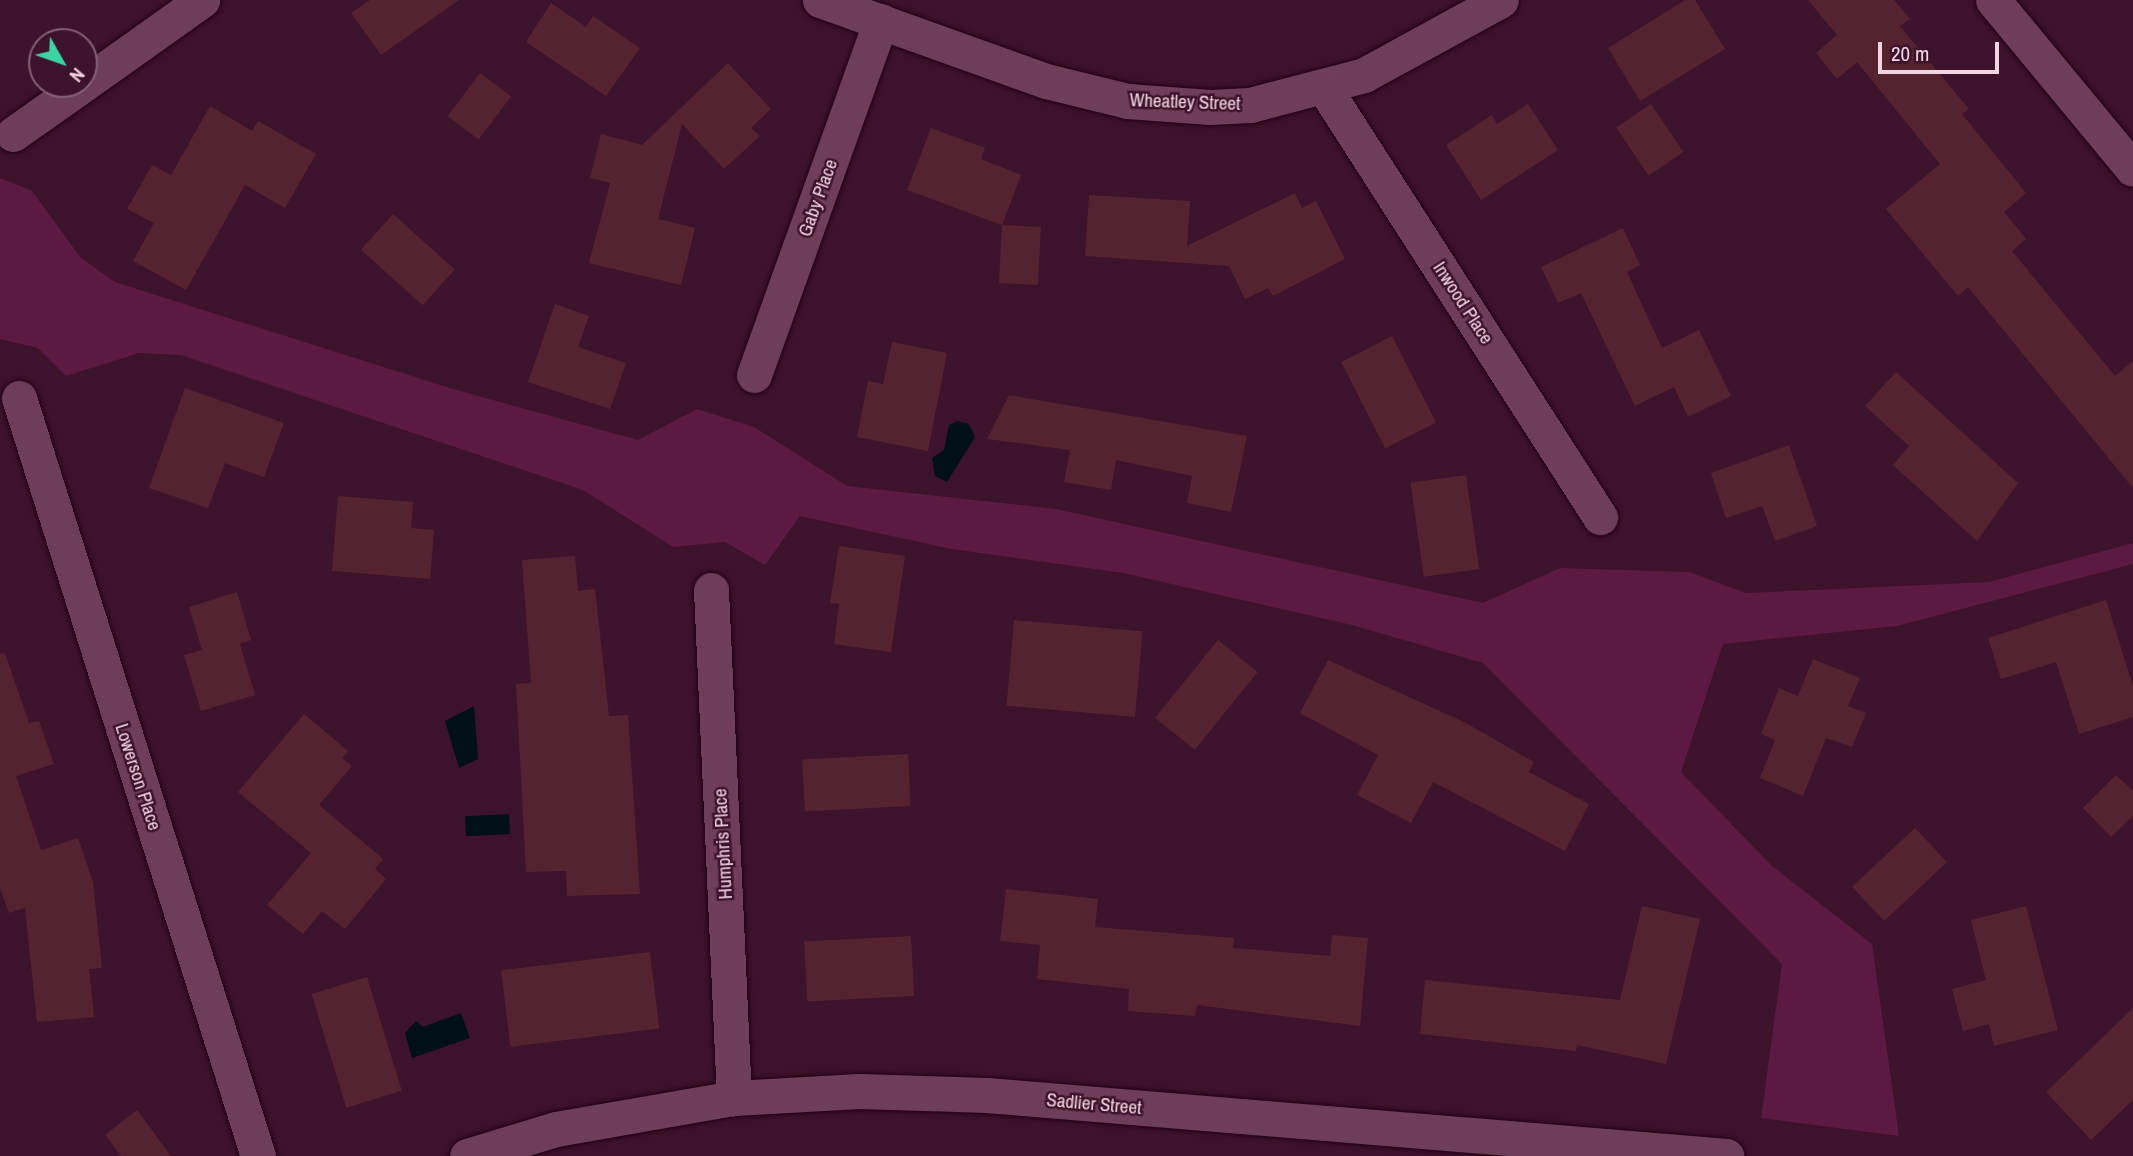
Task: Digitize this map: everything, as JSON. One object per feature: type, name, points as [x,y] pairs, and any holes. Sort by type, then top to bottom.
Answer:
[{"type":"street","points":[[98,74],[202,0]]},
{"type":"street","name":"Wheatley Street","points":[[820,0],[1046,80],[1128,101],[1250,105],[1325,89],[1435,40],[1501,0]]},
{"type":"street","points":[[1993,0],[2133,169]]},
{"type":"street","name":"Gaby Place","points":[[754,375],[881,22]]},
{"type":"street","name":"Inwood Place","points":[[1325,89],[1600,517]]},
{"type":"street","points":[[13,134],[64,98]]},
{"type":"street","name":"Lowerson Place","points":[[19,398],[258,1156]]},
{"type":"street","name":"Humphris Place","points":[[711,590],[734,1098]]},
{"type":"street","name":"Sadlier Street","points":[[467,1156],[556,1129],[734,1098],[859,1091],[987,1095],[1726,1156]]},
{"type":"shaded area","points":[[0,178],[32,191],[81,258],[115,282],[453,389],[638,440],[697,409],[754,427],[847,486],[1056,509],[1483,603],[1560,568],[1689,572],[1746,593],[1989,582],[2133,543],[2133,564],[1897,626],[1723,644],[1681,772],[1772,866],[1872,944],[1899,1136],[1761,1118],[1782,964],[1483,663],[1352,625],[1123,573],[951,549],[800,516],[765,565],[725,542],[673,547],[583,490],[181,355],[139,353],[66,376],[38,348],[0,339]]},
{"type":"shaded area","points":[[958,421],[969,424],[975,437],[947,482],[935,476],[932,458],[944,450],[949,425]]},
{"type":"shaded area","points":[[474,706],[478,759],[459,768],[445,721]]},
{"type":"shaded area","points":[[509,814],[510,834],[466,836],[465,816]]},
{"type":"shaded area","points":[[461,1013],[470,1038],[412,1058],[405,1033],[416,1021],[423,1027]]},
{"type":"building","points":[[370,0],[459,0],[381,55],[351,13]]},
{"type":"building","points":[[1685,0],[1695,0],[1725,49],[1640,101],[1608,48]]},
{"type":"building","points":[[1808,0],[1894,0],[1910,19],[1900,26],[1969,109],[1962,114],[2026,193],[2004,212],[2026,239],[2012,251],[2115,376],[2133,361],[2133,488],[1968,287],[1958,296],[1886,209],[1940,164],[1857,62],[1837,79],[1816,53],[1837,35]]},
{"type":"building","points":[[551,3],[586,27],[593,16],[640,48],[606,96],[526,42]]},
{"type":"building","points":[[728,63],[771,109],[751,128],[760,136],[724,169],[682,124],[658,219],[695,228],[681,285],[589,263],[610,183],[590,178],[601,134],[642,145]]},
{"type":"building","points":[[480,73],[511,96],[479,140],[448,116]]},
{"type":"building","points":[[1528,104],[1558,150],[1481,200],[1446,145],[1492,115],[1497,124]]},
{"type":"building","points":[[1651,104],[1683,152],[1649,176],[1616,127]]},
{"type":"building","points":[[210,106],[252,131],[258,121],[316,154],[285,208],[245,185],[186,290],[133,261],[154,223],[127,209],[152,165],[171,175]]},
{"type":"building","points":[[931,128],[985,148],[981,159],[1021,175],[1002,225],[907,190]]},
{"type":"building","points":[[1295,193],[1302,208],[1316,201],[1345,259],[1273,296],[1268,288],[1245,299],[1229,266],[1085,256],[1089,195],[1190,201],[1187,246]]},
{"type":"building","points":[[393,214],[455,270],[423,305],[361,250]]},
{"type":"building","points":[[1002,225],[1041,227],[1038,285],[999,283]]},
{"type":"building","points":[[1623,228],[1640,265],[1627,272],[1662,348],[1699,330],[1731,396],[1688,417],[1674,387],[1635,406],[1581,293],[1558,303],[1541,267]]},
{"type":"building","points":[[555,304],[589,316],[578,347],[626,363],[610,409],[528,382]]},
{"type":"building","points":[[1392,336],[1436,422],[1385,448],[1341,362]]},
{"type":"building","points":[[892,342],[947,353],[928,451],[857,437],[868,381],[883,384]]},
{"type":"building","points":[[1896,372],[2018,483],[1977,541],[1893,465],[1909,446],[1865,406]]},
{"type":"building","points":[[185,388],[284,423],[264,477],[225,463],[208,508],[149,488]]},
{"type":"building","points":[[1009,395],[1247,436],[1231,512],[1187,503],[1192,476],[1116,460],[1111,490],[1064,482],[1070,450],[987,439]]},
{"type":"building","points":[[1789,445],[1817,526],[1775,541],[1762,506],[1726,518],[1711,473]]},
{"type":"building","points":[[1466,475],[1479,569],[1424,577],[1411,483]]},
{"type":"building","points":[[338,496],[413,502],[411,528],[434,530],[430,579],[332,571]]},
{"type":"building","points":[[839,546],[905,556],[891,652],[834,644],[839,604],[830,603]]},
{"type":"building","points":[[575,556],[578,591],[595,589],[609,716],[628,715],[640,894],[567,896],[566,871],[526,872],[516,684],[531,683],[522,560]]},
{"type":"building","points":[[237,592],[251,640],[240,644],[255,695],[201,711],[184,655],[202,650],[189,607]]},
{"type":"building","points":[[2106,600],[2133,686],[2133,717],[2079,734],[2056,662],[2001,679],[1988,638]]},
{"type":"building","points":[[1014,620],[1143,631],[1135,717],[1007,706]]},
{"type":"building","points":[[1218,640],[1258,672],[1195,750],[1155,718]]},
{"type":"building","points":[[5,653],[29,723],[39,721],[54,764],[16,776],[41,850],[78,838],[93,882],[102,968],[89,969],[94,1017],[37,1022],[25,908],[9,913],[0,888],[0,654]]},
{"type":"building","points":[[1813,659],[1860,678],[1848,706],[1866,713],[1852,747],[1826,738],[1803,796],[1760,778],[1775,740],[1761,734],[1779,688],[1798,696]]},
{"type":"building","points":[[1328,660],[1464,722],[1534,762],[1529,772],[1589,804],[1565,851],[1433,782],[1411,823],[1357,795],[1378,755],[1300,713]]},
{"type":"building","points":[[304,714],[348,751],[342,758],[352,766],[319,805],[383,859],[375,869],[386,879],[345,929],[322,911],[303,934],[267,905],[311,853],[238,792]]},
{"type":"building","points":[[908,754],[911,806],[805,811],[802,760]]},
{"type":"building","points":[[2116,775],[2133,791],[2133,816],[2111,837],[2083,808]]},
{"type":"building","points":[[1915,828],[1947,862],[1884,921],[1852,887]]},
{"type":"building","points":[[1006,889],[1098,899],[1095,927],[1234,938],[1233,948],[1330,956],[1332,935],[1368,938],[1360,1026],[1197,1005],[1195,1016],[1128,1011],[1129,989],[1037,979],[1040,945],[1000,941]]},
{"type":"building","points":[[1642,906],[1700,919],[1666,1064],[1577,1045],[1576,1051],[1420,1034],[1425,980],[1620,1000]]},
{"type":"building","points":[[2026,906],[2058,1030],[1994,1046],[1989,1024],[1963,1031],[1952,989],[1986,980],[1971,920]]},
{"type":"building","points":[[911,936],[914,996],[807,1002],[804,942]]},
{"type":"building","points":[[650,952],[659,1028],[511,1047],[501,970]]},
{"type":"building","points":[[367,977],[402,1091],[346,1108],[312,994]]},
{"type":"building","points":[[2133,1008],[2133,1100],[2091,1140],[2046,1092]]},
{"type":"building","points":[[137,1110],[171,1156],[121,1156],[105,1135]]}]
